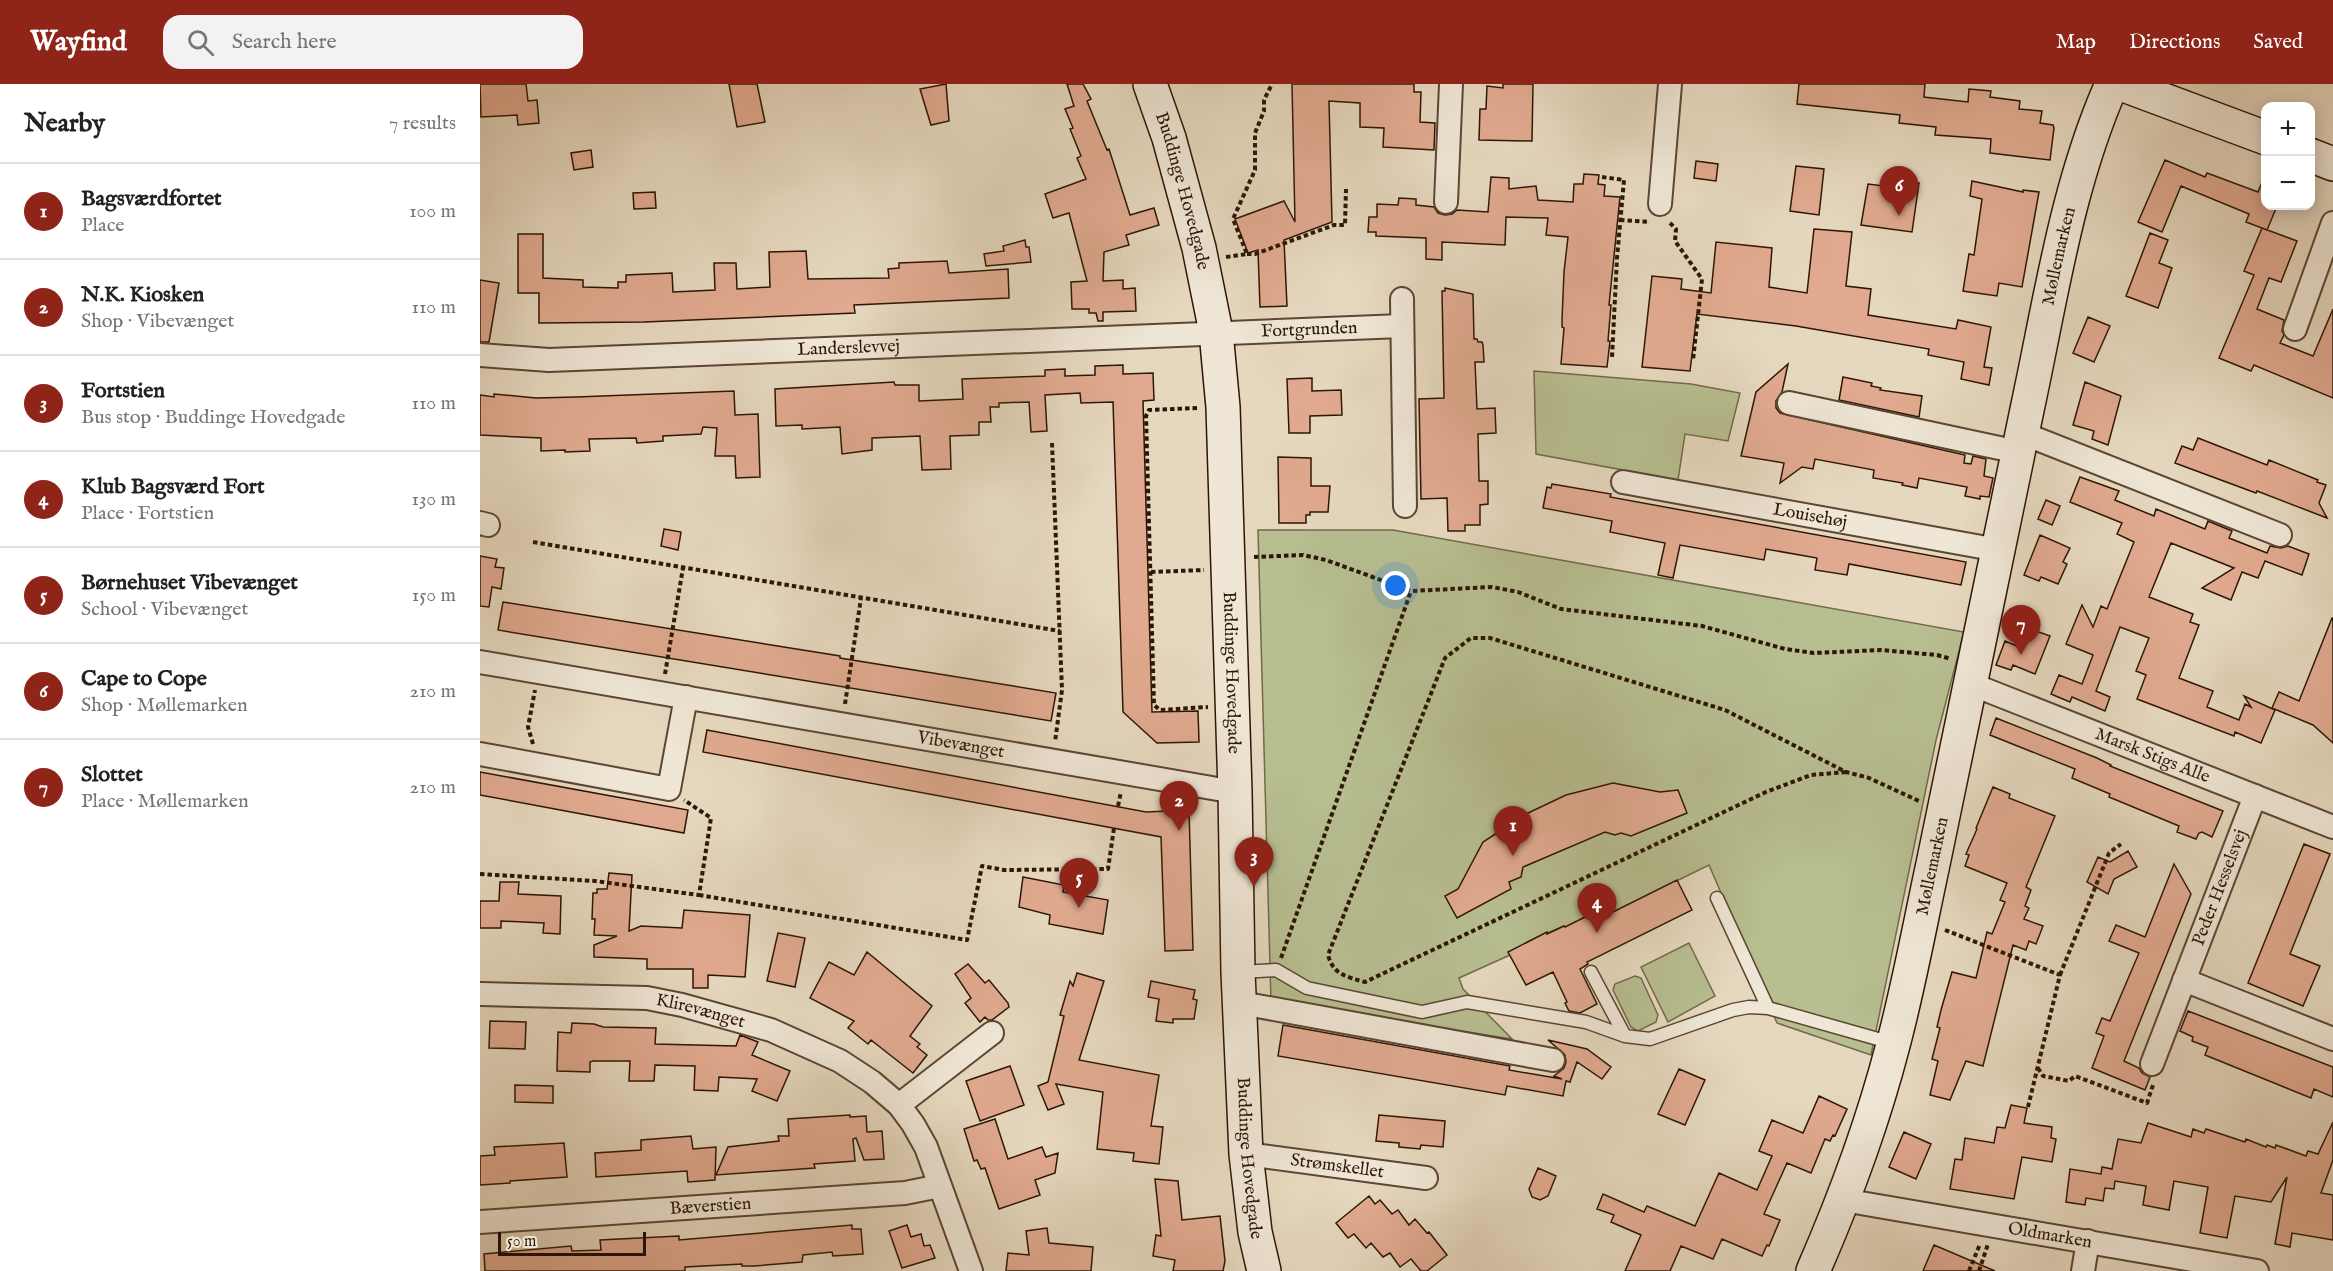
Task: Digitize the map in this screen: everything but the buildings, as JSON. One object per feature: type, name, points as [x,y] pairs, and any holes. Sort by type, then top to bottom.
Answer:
[{"type":"street","name":"Buddinge Hovedgade","points":[[1150,84],[1169,138],[1202,262],[1216,332],[1223,407],[1246,1155],[1255,1232],[1264,1271]]},
{"type":"street","points":[[1446,202],[1451,84]]},
{"type":"street","points":[[1665,214],[1670,84]]},
{"type":"street","name":"Møllemarken","points":[[1813,1271],[1843,1200],[1870,1124],[1894,1044],[2068,221],[2100,111],[2112,84]]},
{"type":"street","points":[[2121,84],[2261,136]]},
{"type":"street","points":[[2313,156],[2333,164]]},
{"type":"street","points":[[2295,329],[2333,224]]},
{"type":"street","points":[[1402,299],[1405,506]]},
{"type":"street","name":"Fortgrunden","points":[[1216,332],[1402,326]]},
{"type":"street","name":"Landerslevvej","points":[[480,355],[549,360],[1216,332]]},
{"type":"street","points":[[1789,404],[2020,442],[2280,535]]},
{"type":"street","name":"Louisehøj","points":[[1623,482],[1998,550]]},
{"type":"street","name":"Vibevænget","points":[[480,662],[1235,792]]},
{"type":"street","name":"Marsk Stigs Alle","points":[[1973,674],[2255,796],[2331,822]]},
{"type":"street","points":[[480,754],[669,789],[686,697]]},
{"type":"street","name":"Peder Hesselsvej","points":[[2152,1064],[2255,796]]},
{"type":"street","points":[[2184,980],[2333,1039]]},
{"type":"street","points":[[1240,988],[1553,1060]]},
{"type":"street","name":"Klirevænget","points":[[480,994],[647,998],[682,1005],[771,1030],[840,1061],[872,1082],[899,1105],[914,1124],[926,1146],[971,1271]]},
{"type":"street","points":[[899,1105],[992,1033]]},
{"type":"street","name":"Strømskellet","points":[[1246,1155],[1426,1178]]},
{"type":"street","name":"Bæverstien","points":[[480,1222],[904,1193],[940,1186]]},
{"type":"street","name":"Oldmarken","points":[[1843,1200],[2257,1271]]},
{"type":"street","points":[[2083,1271],[2088,1241]]},
{"type":"lane","points":[[1717,898],[1768,1008]]},
{"type":"lane","points":[[1240,988],[1276,970],[1307,988],[1422,1012],[1467,1002],[1586,1022],[1625,1036],[1650,1039],[1733,1010],[1749,1007],[1768,1008],[1894,1044]]},
{"type":"lane","points":[[1591,972],[1625,1036]]},
{"type":"path","points":[[1247,254],[1233,219],[1255,170],[1255,133],[1264,111],[1264,100],[1272,84]]},
{"type":"path","points":[[1602,177],[1624,180],[1612,357]]},
{"type":"path","points":[[1202,262],[1255,254],[1334,225],[1345,225],[1346,189]]},
{"type":"path","points":[[1665,214],[1676,229],[1675,241],[1702,279],[1693,360]]},
{"type":"path","points":[[1223,407],[1149,410],[1146,416],[1154,705],[1160,710],[1233,705]]},
{"type":"path","points":[[1051,760],[1062,690],[1052,443]]},
{"type":"path","points":[[533,542],[1060,631]]},
{"type":"path","points":[[1151,572],[1303,555],[1326,560],[1411,591],[1492,587],[1518,592],[1560,609],[1702,626],[1785,649],[1814,653],[1892,651],[1937,655],[1973,674]]},
{"type":"path","points":[[662,693],[682,568]]},
{"type":"path","points":[[1276,970],[1411,591]]},
{"type":"path","points":[[842,724],[861,598]]},
{"type":"path","points":[[1846,772],[1811,775],[1766,792],[1365,982],[1344,977],[1331,967],[1328,955],[1445,658],[1471,638],[1490,638],[1725,710],[1846,772],[1869,778],[1944,812]]},
{"type":"path","points":[[539,672],[528,727],[539,765]]},
{"type":"path","points":[[669,789],[711,818],[699,895]]},
{"type":"path","points":[[480,874],[595,881],[699,895],[967,940],[982,866],[1004,870],[1108,869],[1114,828]]},
{"type":"path","points":[[2028,1107],[2060,975],[2109,853],[2121,844]]},
{"type":"path","points":[[1920,921],[2060,975]]},
{"type":"path","points":[[2037,1068],[2043,1076],[2069,1081],[2075,1076],[2147,1103],[2158,1071],[2152,1064]]},
{"type":"path","points":[[1969,1271],[1981,1241],[1993,1225]]},
{"type":"path","points":[[1979,1271],[1993,1225]]},
{"type":"green space","points":[[1534,371],[1691,384],[1740,393],[1728,441],[1685,434],[1678,480],[1536,454]]},
{"type":"green space","points":[[1258,530],[1393,530],[1964,632],[1936,740],[1871,1055],[1777,1023],[1709,865],[1595,921],[1591,914],[1567,930],[1564,926],[1529,941],[1510,955],[1459,978],[1463,989],[1512,1039],[1271,1002]]},
{"type":"green space","points":[[1689,943],[1715,996],[1668,1022],[1641,967]]},
{"type":"green space","points":[[1635,976],[1641,978],[1658,1015],[1656,1022],[1638,1031],[1631,1027],[1613,990],[1615,984]]},
{"type":"place","name":"Cape to Cope","points":[[1899,216]]},
{"type":"place","name":"Slottet","points":[[2021,655]]},
{"type":"place","name":"N.K. Kiosken","points":[[1179,831]]},
{"type":"place","name":"Bagsværdfortet","points":[[1513,856]]},
{"type":"place","name":"Fortstien","points":[[1254,887]]},
{"type":"place","name":"Børnehuset Vibevænget","points":[[1079,908]]},
{"type":"place","name":"Klub Bagsværd Fort","points":[[1597,933]]}]
